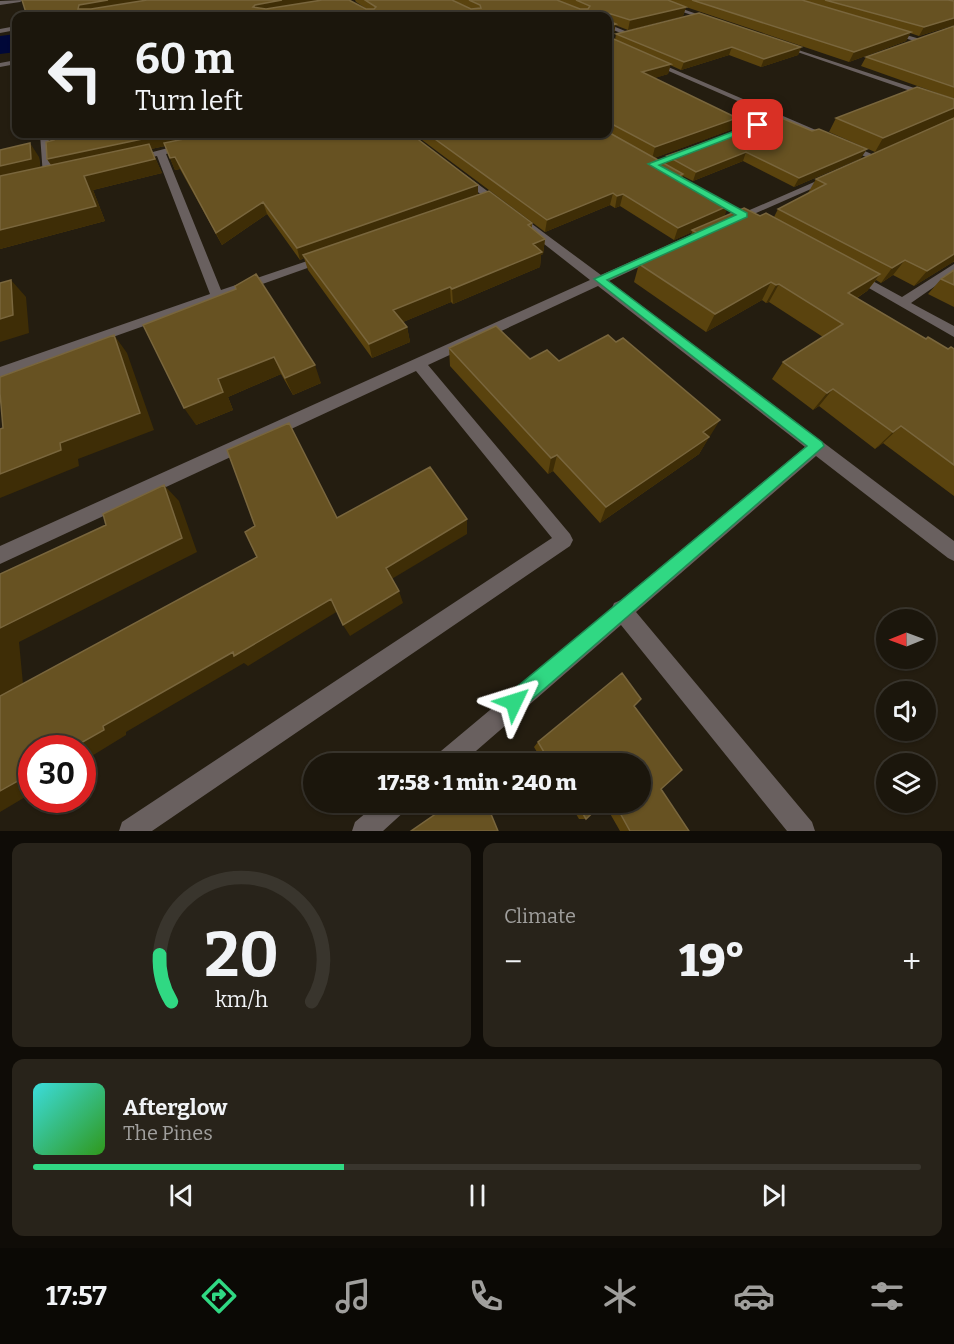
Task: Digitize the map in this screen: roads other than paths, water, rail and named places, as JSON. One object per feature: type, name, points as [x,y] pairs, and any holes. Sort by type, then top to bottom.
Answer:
[{"type":"street","points":[[0,3],[20,0]]},
{"type":"street","points":[[651,0],[724,25]]},
{"type":"street","points":[[662,4],[676,0]]},
{"type":"street","points":[[686,19],[698,16]]},
{"type":"street","points":[[612,28],[628,34]]},
{"type":"street","points":[[884,30],[918,40]]},
{"type":"street","points":[[618,37],[640,31]]},
{"type":"street","points":[[908,44],[927,37]]},
{"type":"street","points":[[768,40],[954,104]]},
{"type":"street","points":[[0,555],[599,279],[881,156],[780,117],[640,57]]},
{"type":"street","points":[[847,67],[857,63]]},
{"type":"street","points":[[769,121],[780,117]]},
{"type":"street","points":[[44,138],[43,177],[59,173]]},
{"type":"street","points":[[127,160],[194,145]]},
{"type":"street","points":[[161,153],[217,296]]},
{"type":"street","points":[[454,169],[487,200],[599,279],[954,552]]},
{"type":"street","points":[[0,372],[338,253]]},
{"type":"street","points":[[902,303],[954,268]]},
{"type":"street","points":[[843,270],[954,332]]},
{"type":"street","points":[[131,831],[564,540],[418,363]]},
{"type":"street","points":[[456,753],[621,610],[817,446]]},
{"type":"street","points":[[621,610],[803,831]]},
{"type":"street","points":[[368,830],[386,813]]},
{"type":"waterway","points":[[0,45],[12,44]]}]
